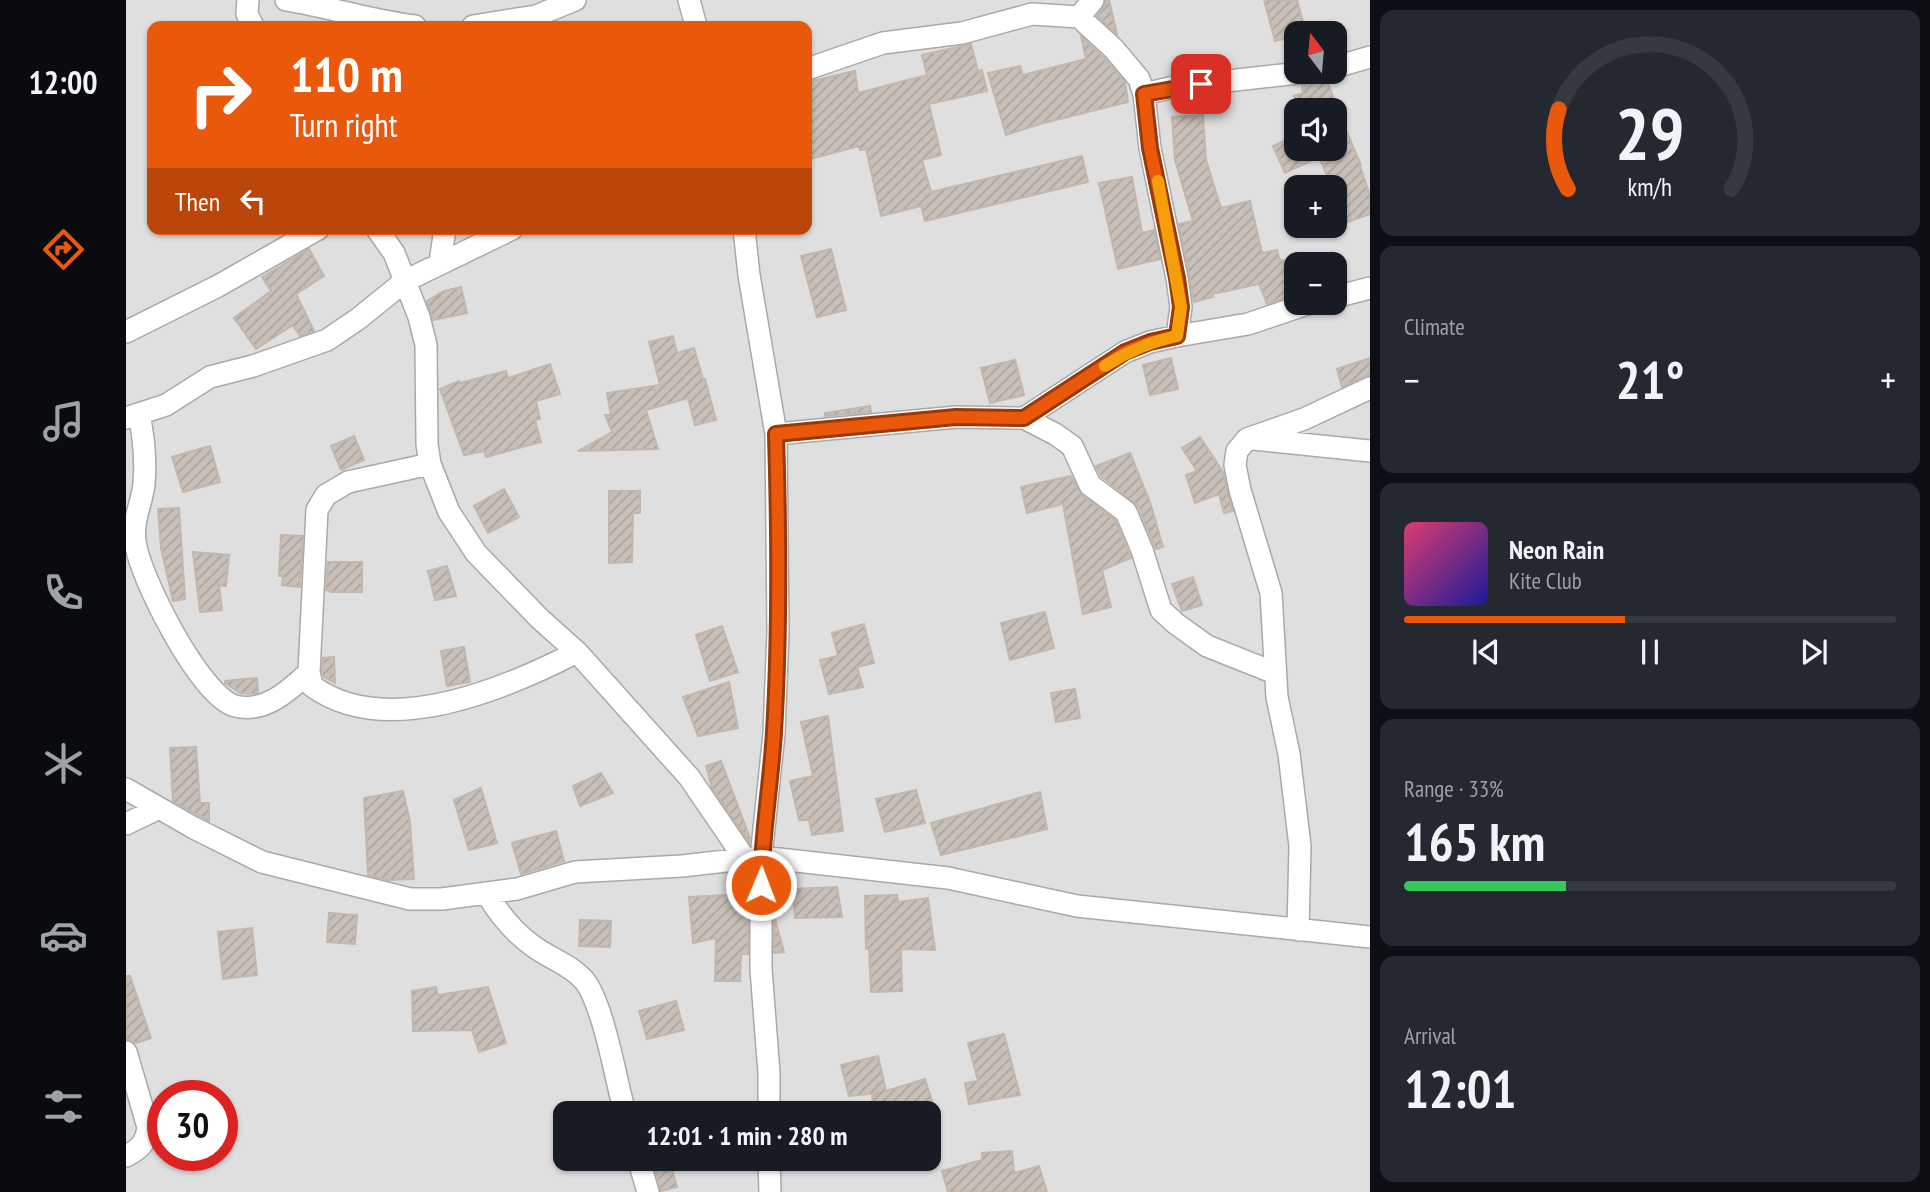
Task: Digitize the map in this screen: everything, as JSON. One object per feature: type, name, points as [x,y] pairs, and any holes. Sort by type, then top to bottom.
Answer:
[{"type":"street","points":[[286,0],[331,8],[376,21]]},
{"type":"street","points":[[504,21],[536,16],[575,0]]},
{"type":"street","points":[[689,0],[695,21]]},
{"type":"street","points":[[1079,17],[1093,0]]},
{"type":"street","points":[[812,67],[883,43],[962,33],[1032,14],[1079,17],[1114,49],[1139,79],[1144,94],[1150,148],[1181,307],[1177,336]]},
{"type":"street","points":[[1348,63],[1370,57]]},
{"type":"street","points":[[1144,94],[1174,87],[1284,75]]},
{"type":"street","points":[[126,332],[218,286],[307,235]]},
{"type":"street","points":[[381,235],[394,253],[419,317],[426,345],[426,421],[430,464],[449,512],[476,554],[576,653],[689,777],[753,858]]},
{"type":"street","points":[[440,262],[444,235]]},
{"type":"street","points":[[309,672],[292,689],[274,700],[254,707],[235,706],[223,699],[181,647],[140,565],[135,523],[144,485],[145,458],[132,417],[166,405],[210,377],[253,366],[327,340],[405,281],[499,235]]},
{"type":"street","points":[[745,235],[776,434],[778,632],[774,734],[753,858],[769,1101]]},
{"type":"street","points":[[1347,294],[1370,288]]},
{"type":"street","points":[[1024,418],[1125,352],[1150,342],[1248,324],[1284,312]]},
{"type":"street","points":[[1298,930],[1300,846],[1289,754],[1277,696],[1271,593],[1240,491],[1235,465],[1237,450],[1247,439],[1304,419],[1370,388]]},
{"type":"street","points":[[776,434],[956,417],[1024,418],[1072,446],[1090,485],[1126,512],[1142,550],[1161,610],[1207,646],[1275,673]]},
{"type":"street","points":[[1247,439],[1370,451]]},
{"type":"street","points":[[430,464],[348,482],[326,495],[317,510],[309,672],[312,686],[348,705],[384,711],[439,704],[479,694],[535,674],[576,653]]},
{"type":"street","points":[[126,789],[261,862],[410,899],[442,899],[517,890],[575,872],[682,866],[753,858],[948,878],[1077,906],[1370,937]]},
{"type":"street","points":[[126,824],[159,808]]},
{"type":"street","points":[[487,894],[500,915],[533,946],[584,980],[594,998],[622,1101]]},
{"type":"street","points":[[126,1052],[148,1127],[146,1140],[139,1150],[126,1156]]},
{"type":"street","points":[[642,1171],[648,1192]]},
{"type":"street","points":[[769,1171],[769,1192]]},
{"type":"shaded area","points":[[126,0],[1370,0],[1370,1192],[126,1192]]},
{"type":"building","points":[[1106,0],[1109,0],[1117,34],[1097,16]]},
{"type":"building","points":[[1264,0],[1297,0],[1303,21],[1284,21],[1284,39],[1275,41]]},
{"type":"building","points":[[1081,36],[1125,82],[1128,102],[1006,135],[988,73],[1020,66],[1023,75],[1086,59]]},
{"type":"building","points":[[971,44],[987,91],[929,104],[941,155],[922,160],[931,192],[1082,156],[1088,182],[925,221],[921,206],[881,216],[866,149],[860,150],[859,146],[812,159],[812,81],[855,71],[858,93],[927,75],[922,55]]},
{"type":"building","points":[[1329,84],[1334,98],[1295,98],[1303,93],[1302,86]]},
{"type":"building","points":[[1203,115],[1206,160],[1221,208],[1250,201],[1262,253],[1277,250],[1280,261],[1283,260],[1284,298],[1267,304],[1259,284],[1213,294],[1213,297],[1194,302],[1179,224],[1193,221],[1175,160],[1172,117]]},
{"type":"building","points":[[1347,132],[1370,196],[1370,214],[1348,222],[1347,175],[1327,175],[1321,161],[1347,161]]},
{"type":"building","points":[[1284,141],[1284,161],[1310,161],[1285,173],[1273,146]]},
{"type":"building","points":[[1132,177],[1142,233],[1154,230],[1160,259],[1118,269],[1099,183]]},
{"type":"building","points":[[309,249],[324,276],[296,294],[314,331],[300,336],[293,325],[256,349],[234,318],[271,291],[262,277]]},
{"type":"building","points":[[831,249],[846,310],[817,317],[801,256]]},
{"type":"building","points":[[461,287],[467,313],[433,320],[427,301],[444,291]]},
{"type":"building","points":[[673,336],[677,353],[694,348],[716,420],[695,425],[688,398],[646,410],[658,449],[578,451],[612,432],[605,415],[611,415],[607,393],[660,385],[649,342]]},
{"type":"building","points":[[1171,358],[1178,389],[1150,395],[1143,365]]},
{"type":"building","points":[[1370,358],[1370,375],[1342,387],[1337,369]]},
{"type":"building","points":[[1015,360],[1024,395],[990,403],[981,368]]},
{"type":"building","points":[[550,364],[560,394],[536,401],[540,419],[535,420],[541,442],[486,457],[484,451],[464,455],[440,389],[459,381],[460,383],[506,371],[508,378]]},
{"type":"building","points":[[870,406],[871,412],[825,416],[825,413]]},
{"type":"building","points":[[354,436],[364,460],[341,470],[331,446]]},
{"type":"building","points":[[1200,437],[1223,472],[1233,511],[1224,513],[1219,494],[1195,503],[1186,475],[1197,471],[1182,448]]},
{"type":"building","points":[[210,446],[220,482],[183,492],[172,457]]},
{"type":"building","points":[[1130,453],[1150,502],[1163,547],[1156,549],[1138,506],[1101,476],[1096,466]]},
{"type":"building","points":[[1071,476],[1082,495],[1115,520],[1131,558],[1102,570],[1111,607],[1083,614],[1063,504],[1027,513],[1021,487]]},
{"type":"building","points":[[504,489],[519,517],[488,533],[474,506]]},
{"type":"building","points":[[609,491],[640,491],[640,513],[633,513],[632,562],[609,563]]},
{"type":"building","points":[[179,508],[185,599],[173,601],[161,548],[158,509]]},
{"type":"building","points":[[281,535],[303,536],[300,587],[282,585],[283,576],[279,576]]},
{"type":"building","points":[[193,552],[229,555],[226,586],[219,585],[222,610],[200,612]]},
{"type":"building","points":[[328,562],[362,562],[362,592],[326,590]]},
{"type":"building","points":[[447,566],[456,596],[435,600],[428,571]]},
{"type":"building","points":[[1193,577],[1202,605],[1182,611],[1172,584]]},
{"type":"building","points":[[1045,612],[1054,648],[1010,660],[1001,623]]},
{"type":"building","points":[[864,624],[874,663],[857,667],[863,687],[829,694],[820,660],[838,656],[832,633]]},
{"type":"building","points":[[722,626],[738,672],[710,681],[696,635]]},
{"type":"building","points":[[464,647],[470,682],[447,686],[441,651]]},
{"type":"building","points":[[334,657],[335,683],[324,677],[322,671],[323,658]]},
{"type":"building","points":[[257,678],[258,692],[254,694],[240,693],[225,683],[225,681]]},
{"type":"building","points":[[729,682],[738,728],[698,736],[683,697]]},
{"type":"building","points":[[1075,689],[1080,718],[1056,722],[1051,693]]},
{"type":"building","points":[[828,716],[843,831],[812,835],[809,820],[799,820],[790,781],[813,776],[801,722]]},
{"type":"building","points":[[196,747],[200,803],[209,803],[209,821],[173,801],[170,748]]},
{"type":"building","points":[[721,761],[750,838],[749,842],[712,788],[706,766]]},
{"type":"building","points":[[601,773],[613,793],[580,806],[573,786]]},
{"type":"building","points":[[481,788],[497,843],[469,850],[454,800]]},
{"type":"building","points":[[916,790],[925,823],[885,832],[876,799]]},
{"type":"building","points":[[403,791],[410,822],[414,879],[388,880],[368,875],[364,798]]},
{"type":"building","points":[[1040,792],[1047,829],[941,855],[931,823]]},
{"type":"building","points":[[556,831],[564,861],[521,874],[512,843]]},
{"type":"building","points":[[837,887],[842,917],[795,918],[793,889]]},
{"type":"building","points":[[748,894],[748,954],[741,954],[740,981],[715,981],[716,938],[693,943],[689,897]]},
{"type":"building","points":[[897,895],[898,902],[928,898],[935,950],[901,949],[902,991],[871,992],[869,949],[866,949],[865,896]]},
{"type":"building","points":[[329,913],[357,915],[355,944],[327,942]]},
{"type":"building","points":[[774,915],[784,952],[774,953]]},
{"type":"building","points":[[580,920],[611,921],[610,947],[579,946]]},
{"type":"building","points":[[252,928],[257,975],[223,979],[218,932]]},
{"type":"building","points":[[126,976],[130,976],[151,1038],[136,1043],[126,1039]]},
{"type":"building","points":[[436,987],[438,995],[488,987],[506,1043],[479,1052],[472,1030],[413,1031],[412,991]]},
{"type":"building","points":[[676,1001],[684,1030],[647,1039],[639,1011]]},
{"type":"building","points":[[1004,1034],[1020,1095],[969,1104],[965,1083],[978,1081],[968,1043]]},
{"type":"building","points":[[878,1056],[886,1091],[925,1079],[932,1101],[873,1101],[872,1096],[879,1093],[849,1096],[841,1065]]},
{"type":"building","points":[[1012,1151],[1014,1173],[1039,1166],[1047,1192],[948,1192],[942,1171],[982,1160],[982,1153]]},
{"type":"building","points":[[656,1171],[673,1171],[677,1187],[661,1191]]},
{"type":"slow traffic","points":[[1105,366],[1125,352],[1150,342],[1177,336],[1181,307],[1158,181]]},
{"type":"route","points":[[761,885],[761,858],[774,734],[778,632],[776,434],[956,417],[1024,418],[1125,352],[1150,342],[1177,336],[1181,307],[1150,148],[1144,94],[1201,84]]}]
